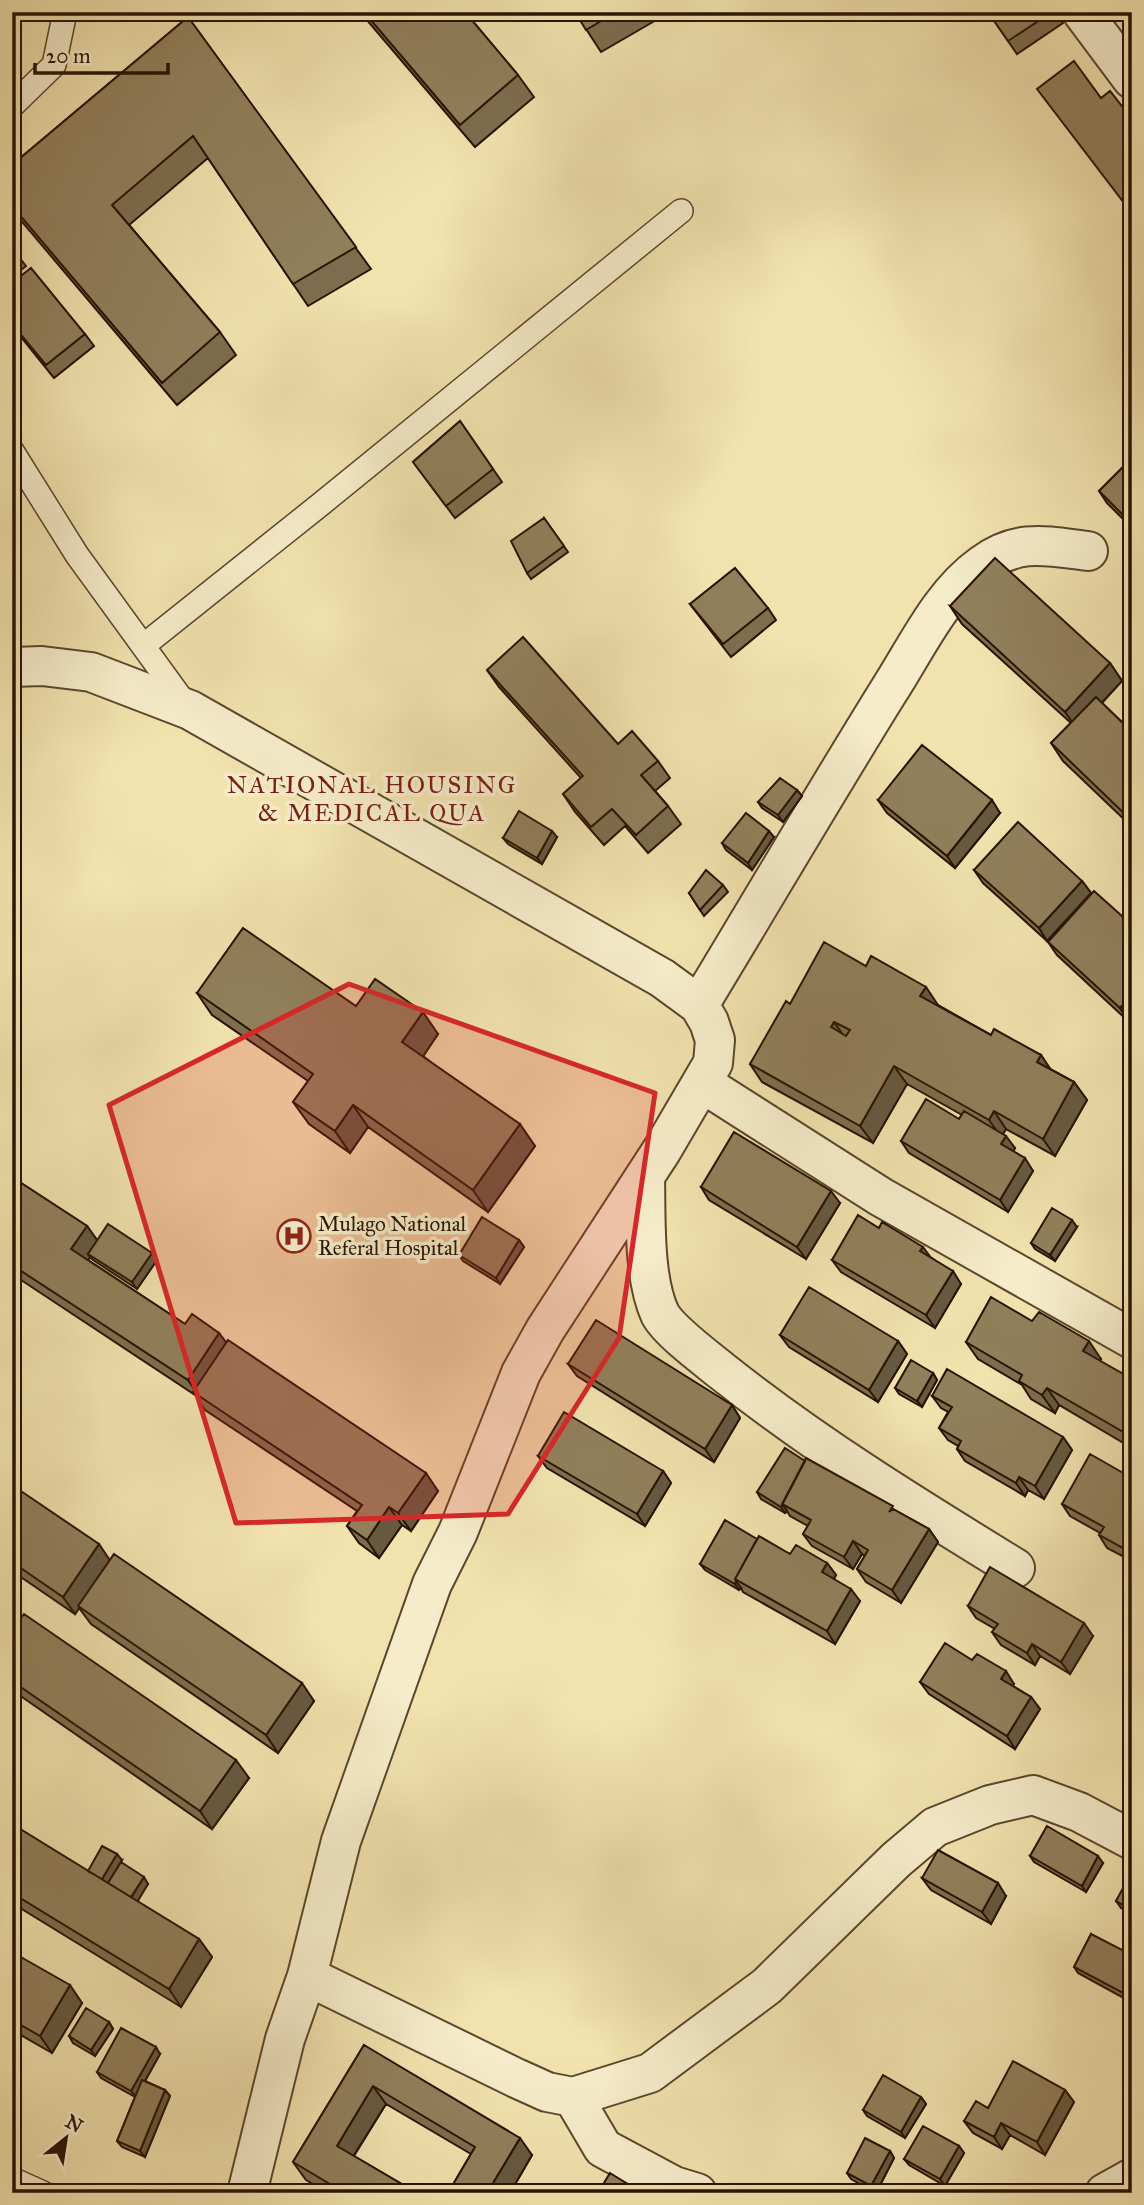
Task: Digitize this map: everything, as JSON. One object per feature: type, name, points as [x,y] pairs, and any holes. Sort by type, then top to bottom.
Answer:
[{"type":"street","points":[[1082,12],[1132,79]]},
{"type":"street","points":[[699,1005],[864,730],[954,590],[983,564],[1020,546],[1044,545],[1088,551]]},
{"type":"street","points":[[12,667],[42,666],[91,673],[190,710],[662,978],[699,1005],[715,1040],[713,1063],[702,1083],[645,1177],[545,1329],[527,1363],[505,1411],[458,1532],[432,1584],[341,1841],[307,1976],[285,2039],[247,2193]]},
{"type":"street","points":[[702,1083],[881,1196],[1132,1339]]},
{"type":"street","points":[[645,1177],[646,1246],[660,1314],[669,1325],[773,1411],[884,1488],[1015,1568]]},
{"type":"street","points":[[307,1976],[527,2083],[547,2092],[573,2097],[650,2073],[767,1986],[896,1860],[935,1827],[990,1805],[1033,1796],[1079,1812],[1132,1840]]},
{"type":"street","points":[[573,2097],[603,2148],[674,2186],[697,2193]]},
{"type":"street","points":[[1105,2193],[1132,2178]]},
{"type":"lane","points":[[12,106],[54,65],[65,12]]},
{"type":"lane","points":[[143,646],[321,505],[681,211]]},
{"type":"lane","points":[[12,451],[77,555],[190,710]]},
{"type":"lane","points":[[12,2179],[43,2193]]},
{"type":"highlighted area","points":[[349,984],[655,1093],[619,1338],[508,1514],[236,1523],[109,1105]]},
{"type":"building","points":[[364,12],[465,12],[518,75],[460,125]]},
{"type":"building","points":[[575,12],[616,12],[586,30]]},
{"type":"building","points":[[988,12],[1052,12],[1008,41]]},
{"type":"building","points":[[188,17],[356,247],[293,284],[193,136],[112,205],[220,332],[162,383],[12,206],[12,165]]},
{"type":"building","points":[[1074,61],[1101,98],[1110,91],[1132,119],[1131,212],[1037,89]]},
{"type":"building","points":[[31,268],[85,334],[46,365],[12,324],[12,283]]},
{"type":"building","points":[[460,421],[493,469],[446,506],[413,462]]},
{"type":"building","points":[[1132,458],[1132,524],[1099,491]]},
{"type":"building","points":[[544,518],[564,546],[527,573],[511,541]]},
{"type":"building","points":[[995,558],[1110,663],[1065,712],[950,606]]},
{"type":"building","points":[[735,568],[768,608],[723,644],[690,604]]},
{"type":"building","points":[[523,637],[618,744],[632,731],[658,761],[641,775],[668,806],[636,835],[612,809],[591,827],[563,794],[583,776],[487,670]]},
{"type":"building","points":[[1096,697],[1132,732],[1132,821],[1051,743]]},
{"type":"building","points":[[922,745],[992,800],[947,856],[878,800]]},
{"type":"building","points":[[780,778],[797,790],[778,815],[758,802]]},
{"type":"building","points":[[519,811],[552,831],[537,858],[503,838]]},
{"type":"building","points":[[746,813],[769,831],[748,863],[722,843]]},
{"type":"building","points":[[1018,822],[1082,881],[1039,928],[974,870]]},
{"type":"building","points":[[706,870],[723,885],[700,910],[689,893]]},
{"type":"building","points":[[1094,891],[1132,925],[1132,995],[1120,1008],[1048,942]]},
{"type":"building","points":[[243,928],[356,1006],[375,979],[423,1012],[402,1042],[520,1124],[473,1190],[353,1105],[335,1131],[293,1102],[313,1074],[197,993]]},
{"type":"building","points":[[824,942],[866,966],[871,956],[926,987],[920,996],[991,1035],[994,1029],[1041,1055],[1037,1062],[1074,1082],[1043,1139],[994,1111],[989,1120],[894,1066],[860,1126],[750,1064],[786,1001],[790,1004]],"holes":[[[834,1022],[850,1030],[846,1036],[831,1027]]]},
{"type":"building","points":[[926,1099],[959,1119],[964,1111],[1006,1136],[1001,1144],[1025,1158],[1000,1200],[901,1141]]},
{"type":"building","points":[[734,1132],[831,1191],[797,1247],[701,1187]]},
{"type":"building","points":[[12,1177],[87,1226],[71,1249],[185,1324],[192,1314],[219,1333],[188,1380],[12,1265]]},
{"type":"building","points":[[1052,1208],[1072,1220],[1050,1255],[1031,1243]]},
{"type":"building","points":[[858,1215],[879,1228],[882,1222],[923,1247],[920,1251],[953,1271],[926,1315],[832,1260]]},
{"type":"building","points":[[482,1217],[519,1240],[496,1278],[459,1255]]},
{"type":"building","points":[[108,1224],[152,1253],[132,1282],[88,1254]]},
{"type":"building","points":[[809,1287],[898,1341],[869,1390],[780,1335]]},
{"type":"building","points":[[991,1297],[1032,1321],[1039,1312],[1089,1341],[1083,1351],[1132,1379],[1132,1437],[1047,1388],[1042,1395],[1019,1381],[1022,1375],[966,1342]]},
{"type":"building","points":[[596,1320],[732,1405],[705,1449],[568,1364]]},
{"type":"building","points":[[228,1340],[426,1473],[398,1513],[389,1507],[367,1540],[347,1526],[362,1505],[193,1392]]},
{"type":"building","points":[[911,1360],[933,1373],[917,1401],[895,1388]]},
{"type":"building","points":[[947,1369],[1063,1437],[1035,1486],[1019,1477],[1016,1483],[957,1449],[961,1441],[939,1428],[952,1407],[932,1396]]},
{"type":"building","points":[[564,1412],[663,1471],[637,1514],[538,1456]]},
{"type":"building","points":[[785,1448],[805,1461],[781,1507],[757,1492]]},
{"type":"building","points":[[1090,1454],[1132,1478],[1132,1553],[1099,1535],[1104,1527],[1062,1504]]},
{"type":"building","points":[[806,1458],[893,1506],[889,1512],[893,1509],[929,1529],[892,1590],[857,1569],[868,1550],[853,1541],[844,1557],[803,1534],[811,1520],[782,1504]]},
{"type":"building","points":[[12,1485],[99,1544],[63,1597],[12,1562]]},
{"type":"building","points":[[725,1520],[757,1539],[735,1579],[735,1584],[700,1564]]},
{"type":"building","points":[[759,1536],[790,1554],[796,1545],[827,1563],[822,1572],[851,1589],[827,1631],[735,1579]]},
{"type":"building","points":[[114,1554],[302,1683],[266,1735],[78,1606]]},
{"type":"building","points":[[990,1567],[1084,1623],[1061,1662],[1032,1644],[1027,1653],[992,1632],[998,1624],[968,1606]]},
{"type":"building","points":[[24,1614],[236,1760],[200,1811],[12,1681],[12,1630]]},
{"type":"building","points":[[945,1643],[972,1660],[977,1654],[1006,1671],[1001,1679],[1031,1697],[1007,1736],[920,1682]]},
{"type":"building","points":[[12,1824],[199,1939],[169,1989],[12,1893]]},
{"type":"building","points":[[1047,1826],[1098,1856],[1082,1886],[1030,1856]]},
{"type":"building","points":[[102,1846],[117,1854],[102,1879],[88,1871]]},
{"type":"building","points":[[938,1850],[998,1883],[982,1912],[922,1878]]},
{"type":"building","points":[[121,1862],[144,1877],[131,1897],[108,1883]]},
{"type":"building","points":[[1132,1875],[1132,1910],[1116,1901]]},
{"type":"building","points":[[1091,1934],[1132,1955],[1132,1981],[1125,1994],[1074,1967]]},
{"type":"building","points":[[12,1952],[70,1985],[40,2036],[12,2020]]},
{"type":"building","points":[[86,2008],[109,2022],[91,2050],[69,2036]]},
{"type":"building","points":[[121,2028],[156,2047],[131,2091],[97,2072]]},
{"type":"building","points":[[364,2045],[520,2138],[487,2193],[448,2193],[475,2147],[373,2086],[337,2146],[417,2193],[345,2193],[293,2162]]},
{"type":"building","points":[[1013,2061],[1065,2090],[1037,2142],[1001,2123],[994,2137],[964,2121],[976,2101],[988,2108]]},
{"type":"building","points":[[883,2075],[921,2097],[901,2132],[863,2110]]},
{"type":"building","points":[[142,2080],[165,2090],[140,2151],[117,2141]]},
{"type":"building","points":[[923,2126],[959,2146],[940,2179],[904,2159]]},
{"type":"building","points":[[865,2138],[890,2151],[871,2186],[847,2173]]},
{"type":"building","points":[[610,2173],[642,2193],[598,2193]]},
{"type":"place","name":"Mulago National Referal Hospital","points":[[294,1236]]},
{"type":"district","name":"NATIONAL HOUSING & MEDICAL QUA","points":[[372,799]]}]
